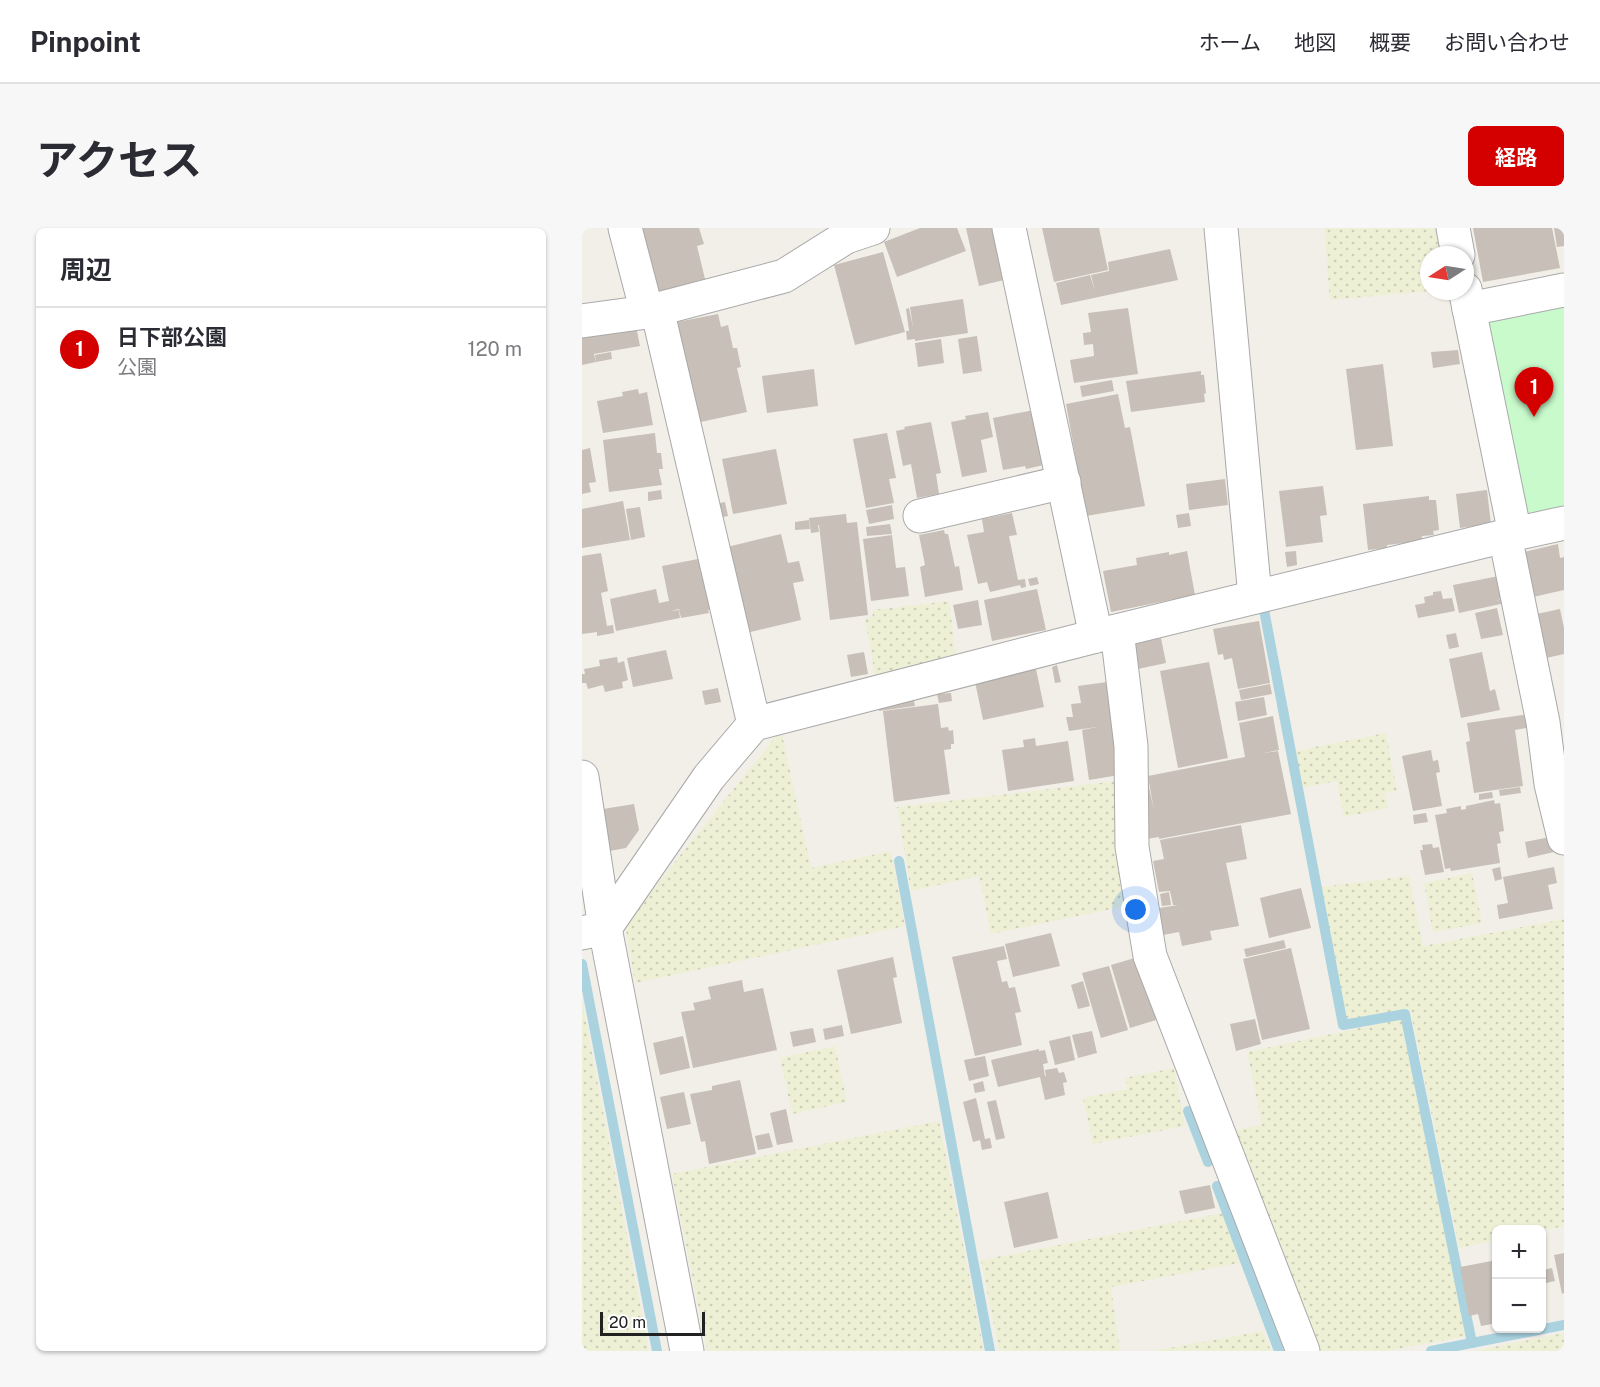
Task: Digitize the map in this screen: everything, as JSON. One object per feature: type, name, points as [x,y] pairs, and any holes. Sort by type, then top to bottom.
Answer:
[{"type":"street","points":[[625,228],[652,311],[754,724]]},
{"type":"street","points":[[582,321],[652,311],[784,276],[846,237],[873,228]]},
{"type":"street","points":[[1009,228],[1064,482],[1107,633],[1131,746],[1132,847],[1150,956],[1303,1351]]},
{"type":"street","points":[[1221,228],[1255,597]]},
{"type":"street","points":[[1453,228],[1456,246]]},
{"type":"street","points":[[1474,298],[1564,290]]},
{"type":"street","points":[[1467,300],[1543,722],[1551,784],[1564,838]]},
{"type":"street","points":[[920,516],[1064,482]]},
{"type":"street","points":[[594,930],[709,777],[754,724],[1107,633],[1564,523]]},
{"type":"street","points":[[582,777],[594,930],[687,1351]]},
{"type":"green space","points":[[1324,228],[1439,228],[1442,246],[1420,246],[1420,292],[1330,300]]},
{"type":"green space","points":[[1564,304],[1564,507],[1522,517],[1487,327],[1495,318]]},
{"type":"green space","points":[[949,601],[956,656],[875,675],[865,618],[873,617],[872,610]]},
{"type":"green space","points":[[781,730],[811,868],[891,851],[905,926],[635,983],[625,924]]},
{"type":"green space","points":[[1386,733],[1397,791],[1385,793],[1388,808],[1344,817],[1337,781],[1302,788],[1295,751]]},
{"type":"green space","points":[[1125,780],[1136,904],[991,934],[979,876],[911,891],[897,807]]},
{"type":"green space","points":[[1472,873],[1482,923],[1433,932],[1424,883]]},
{"type":"green space","points":[[1409,876],[1423,946],[1564,919],[1564,1226],[1546,1230],[1546,1225],[1492,1225],[1492,1241],[1459,1248],[1410,1009],[1346,1021],[1321,887]]},
{"type":"green space","points":[[582,1001],[649,1351],[582,1351]]},
{"type":"green space","points":[[1402,1019],[1466,1336],[1387,1351],[1314,1351],[1231,1131],[1262,1125],[1247,1052]]},
{"type":"green space","points":[[835,1046],[847,1102],[792,1114],[780,1058]]},
{"type":"green space","points":[[1174,1068],[1185,1126],[1093,1144],[1083,1098],[1127,1089],[1125,1078]]},
{"type":"green space","points":[[939,1121],[984,1351],[707,1351],[672,1174]]},
{"type":"green space","points":[[1223,1213],[1240,1263],[1111,1287],[1120,1351],[999,1351],[981,1260]]},
{"type":"green space","points":[[1263,1331],[1271,1351],[1152,1351]]},
{"type":"green space","points":[[1564,1333],[1564,1351],[1474,1351]]},
{"type":"building","points":[[639,228],[699,228],[704,244],[697,246],[705,279],[657,292]]},
{"type":"building","points":[[920,228],[957,228],[966,251],[897,277],[884,242]]},
{"type":"building","points":[[966,228],[993,228],[1004,280],[979,286]]},
{"type":"building","points":[[1042,228],[1099,228],[1108,270],[1054,282]]},
{"type":"building","points":[[1473,228],[1552,228],[1560,268],[1483,282]]},
{"type":"building","points":[[1554,228],[1564,228],[1564,246],[1557,247]]},
{"type":"building","points":[[1170,249],[1178,280],[1061,305],[1056,283],[1090,275],[1095,291],[1091,275],[1109,271],[1108,262]]},
{"type":"building","points":[[883,252],[905,332],[855,345],[834,265]]},
{"type":"building","points":[[963,299],[968,333],[915,341],[915,339],[907,340],[906,331],[909,331],[906,309],[909,308],[913,327],[910,307]]},
{"type":"building","points":[[1128,308],[1138,374],[1074,383],[1070,360],[1094,356],[1093,344],[1084,345],[1083,333],[1091,332],[1088,313]]},
{"type":"building","points":[[718,314],[721,327],[728,325],[733,348],[737,348],[741,367],[737,368],[747,412],[696,423],[677,322]]},
{"type":"building","points":[[636,326],[640,346],[594,354],[596,362],[582,365],[582,335]]},
{"type":"building","points":[[977,336],[982,371],[963,374],[958,339]]},
{"type":"building","points":[[941,339],[944,363],[918,367],[915,343]]},
{"type":"building","points":[[1458,350],[1460,364],[1433,368],[1431,352]]},
{"type":"building","points":[[611,352],[612,359],[596,362],[595,355]]},
{"type":"building","points":[[1383,364],[1393,446],[1356,450],[1346,369]]},
{"type":"building","points":[[814,369],[818,406],[767,413],[762,376]]},
{"type":"building","points":[[1201,371],[1201,375],[1204,375],[1205,402],[1131,412],[1126,381]]},
{"type":"building","points":[[1112,380],[1114,391],[1082,397],[1080,386]]},
{"type":"building","points":[[638,389],[639,394],[647,392],[653,425],[603,433],[597,401],[623,396],[622,392]]},
{"type":"building","points":[[1118,394],[1125,428],[1130,427],[1145,506],[1086,516],[1066,404]]},
{"type":"building","points":[[1034,410],[1044,465],[1003,470],[993,418]]},
{"type":"building","points":[[988,412],[993,437],[981,440],[987,472],[962,477],[951,422],[966,419],[965,416]]},
{"type":"building","points":[[931,422],[941,473],[936,474],[939,494],[917,498],[911,464],[903,466],[896,431],[905,429],[904,427]]},
{"type":"building","points":[[655,433],[657,453],[661,453],[663,469],[659,471],[662,485],[609,492],[603,440]]},
{"type":"building","points":[[887,433],[896,478],[889,479],[894,503],[866,508],[853,439]]},
{"type":"building","points":[[590,448],[596,482],[589,483],[591,492],[582,494],[582,450]]},
{"type":"building","points":[[776,449],[787,504],[733,514],[722,459]]},
{"type":"building","points":[[1225,479],[1228,505],[1189,510],[1186,484]]},
{"type":"building","points":[[1323,486],[1327,515],[1320,516],[1323,542],[1286,547],[1279,491]]},
{"type":"building","points":[[661,490],[662,499],[648,501],[648,492]]},
{"type":"building","points":[[1487,490],[1491,524],[1460,528],[1456,494]]},
{"type":"building","points":[[1429,496],[1429,500],[1436,500],[1439,530],[1433,531],[1434,535],[1422,536],[1422,541],[1387,545],[1387,548],[1368,550],[1363,504]]},
{"type":"building","points":[[623,501],[630,540],[582,548],[582,509]]},
{"type":"building","points":[[725,502],[728,516],[718,518],[715,504]]},
{"type":"building","points":[[892,505],[894,519],[869,524],[866,510]]},
{"type":"building","points":[[640,507],[645,537],[631,540],[626,509]]},
{"type":"building","points":[[1012,513],[1017,535],[1009,536],[1018,580],[1025,579],[1026,587],[1021,588],[1020,585],[990,592],[987,582],[978,584],[967,535],[984,532],[982,519]]},
{"type":"building","points":[[1189,513],[1191,526],[1178,528],[1176,515]]},
{"type":"building","points":[[846,514],[847,523],[857,522],[868,615],[830,620],[819,525],[819,532],[811,533],[809,518]]},
{"type":"building","points":[[809,520],[810,529],[795,530],[795,522]]},
{"type":"building","points":[[890,524],[892,534],[867,536],[866,527]]},
{"type":"building","points":[[944,530],[945,534],[948,534],[955,567],[959,566],[963,590],[925,597],[920,567],[925,565],[919,535]]},
{"type":"building","points":[[781,534],[788,563],[799,561],[804,581],[793,583],[801,620],[746,633],[727,547]]},
{"type":"building","points":[[892,535],[896,568],[905,567],[909,596],[871,601],[863,539]]},
{"type":"building","points":[[1558,544],[1560,558],[1564,557],[1564,590],[1533,597],[1524,552]]},
{"type":"building","points":[[1187,551],[1195,595],[1111,612],[1103,571],[1137,565],[1136,558]]},
{"type":"building","points":[[1296,551],[1297,565],[1287,567],[1285,552]]},
{"type":"building","points":[[601,553],[608,591],[601,593],[607,626],[613,625],[614,633],[597,636],[597,632],[582,634],[582,556]]},
{"type":"building","points":[[698,559],[701,572],[706,571],[713,609],[708,610],[709,613],[681,618],[679,609],[670,611],[679,610],[680,618],[616,631],[610,599],[656,589],[659,603],[669,601],[662,566]]},
{"type":"building","points":[[1504,575],[1508,597],[1495,601],[1509,598],[1510,602],[1459,613],[1453,585]]},
{"type":"building","points":[[1037,577],[1039,584],[1030,586],[1028,579]]},
{"type":"building","points":[[1037,589],[1046,630],[992,641],[984,600]]},
{"type":"building","points":[[1441,591],[1443,599],[1452,598],[1455,611],[1418,618],[1415,605],[1425,603],[1424,597]]},
{"type":"building","points":[[978,600],[982,625],[958,629],[953,605]]},
{"type":"building","points":[[1497,608],[1503,635],[1481,639],[1475,613]]},
{"type":"building","points":[[1560,609],[1564,628],[1564,654],[1542,659],[1532,615]]},
{"type":"building","points":[[1259,621],[1270,683],[1238,689],[1232,658],[1224,660],[1223,654],[1218,655],[1213,629]]},
{"type":"building","points":[[1456,633],[1459,647],[1449,649],[1446,635]]},
{"type":"building","points":[[1161,638],[1166,663],[1133,670],[1135,643]]},
{"type":"building","points":[[666,650],[673,679],[633,687],[627,658]]},
{"type":"building","points":[[864,652],[868,674],[851,677],[847,655]]},
{"type":"building","points":[[1482,652],[1490,691],[1495,689],[1500,710],[1461,718],[1449,659]]},
{"type":"building","points":[[617,657],[618,663],[624,661],[628,680],[622,682],[623,688],[605,692],[603,685],[588,689],[586,683],[582,683],[584,669],[600,666],[599,660]]},
{"type":"building","points":[[1209,662],[1228,758],[1178,768],[1160,671]]},
{"type":"building","points":[[1057,665],[1061,682],[1055,683],[1052,667]]},
{"type":"building","points":[[1036,669],[1044,707],[983,720],[975,682]]},
{"type":"building","points":[[1107,682],[1125,774],[1089,780],[1082,730],[1097,727],[1069,731],[1066,717],[1073,717],[1071,704],[1081,703],[1078,686]]},
{"type":"building","points":[[1270,684],[1272,694],[1241,700],[1239,690]]},
{"type":"building","points":[[718,688],[721,702],[705,705],[702,691]]},
{"type":"building","points":[[951,693],[952,701],[939,703],[937,694]]},
{"type":"building","points":[[913,695],[915,706],[879,711],[878,703]]},
{"type":"building","points":[[1264,697],[1267,715],[1238,721],[1235,702]]},
{"type":"building","points":[[938,704],[941,728],[948,727],[949,731],[953,730],[954,744],[951,744],[951,749],[944,750],[950,794],[894,802],[883,711]]},
{"type":"building","points":[[1530,714],[1532,727],[1515,730],[1523,786],[1474,793],[1466,742],[1470,741],[1467,723]]},
{"type":"building","points":[[1273,716],[1279,750],[1264,753],[1278,751],[1291,814],[1159,839],[1159,837],[1140,840],[1147,777],[1154,811],[1148,776],[1245,757],[1239,723]]},
{"type":"building","points":[[1035,738],[1036,746],[1068,741],[1074,781],[1008,791],[1002,750],[1024,747],[1023,740]]},
{"type":"building","points":[[1431,750],[1433,761],[1438,760],[1440,772],[1436,773],[1442,806],[1413,811],[1402,756]]},
{"type":"building","points":[[1520,787],[1521,793],[1500,796],[1499,790]]},
{"type":"building","points":[[1492,792],[1493,798],[1479,800],[1479,794]]},
{"type":"building","points":[[1494,800],[1495,804],[1500,803],[1504,831],[1499,832],[1501,843],[1497,844],[1500,863],[1451,871],[1450,868],[1445,869],[1435,815],[1447,813],[1446,809],[1461,806],[1461,810],[1466,809],[1466,806]]},
{"type":"building","points":[[634,804],[639,830],[626,848],[604,852],[597,810]]},
{"type":"building","points":[[1426,813],[1428,822],[1414,824],[1413,815]]},
{"type":"building","points":[[1241,825],[1247,859],[1226,863],[1239,926],[1210,931],[1212,940],[1182,946],[1179,932],[1158,936],[1153,909],[1178,905],[1173,905],[1170,891],[1159,892],[1153,861],[1164,859],[1160,840]]},
{"type":"building","points":[[1550,837],[1554,852],[1528,858],[1525,842]]},
{"type":"building","points":[[1432,844],[1433,848],[1439,847],[1444,872],[1425,875],[1420,850],[1423,850],[1422,845]]},
{"type":"building","points":[[1500,867],[1502,879],[1495,881],[1492,869]]},
{"type":"building","points":[[1554,867],[1557,883],[1548,885],[1553,909],[1499,919],[1497,905],[1508,903],[1503,877]]},
{"type":"building","points":[[1301,888],[1311,928],[1269,938],[1260,898]]},
{"type":"building","points":[[1169,892],[1171,905],[1162,906],[1160,894]]},
{"type":"building","points":[[1051,933],[1060,966],[1013,977],[1005,944]]},
{"type":"building","points":[[1284,940],[1286,948],[1246,957],[1244,949]]},
{"type":"building","points":[[1004,946],[1007,959],[997,961],[1002,982],[1007,981],[1009,988],[1015,987],[1021,1012],[1015,1013],[1022,1045],[975,1056],[952,957]]},
{"type":"building","points":[[1291,948],[1310,1029],[1262,1040],[1243,959]]},
{"type":"building","points":[[893,957],[897,977],[893,978],[902,1023],[851,1034],[837,970]]},
{"type":"building","points":[[1138,957],[1156,1020],[1130,1028],[1111,965]]},
{"type":"building","points":[[1109,966],[1128,1030],[1101,1038],[1082,973]]},
{"type":"building","points":[[742,980],[744,992],[763,988],[777,1050],[693,1068],[681,1012],[695,1010],[693,1003],[711,999],[708,987]]},
{"type":"building","points":[[1083,981],[1090,1006],[1078,1009],[1071,985]]},
{"type":"building","points":[[1255,1019],[1261,1044],[1236,1051],[1230,1024]]},
{"type":"building","points":[[842,1025],[844,1036],[825,1040],[823,1029]]},
{"type":"building","points":[[813,1028],[816,1042],[793,1047],[790,1032]]},
{"type":"building","points":[[1092,1031],[1097,1053],[1078,1058],[1072,1035]]},
{"type":"building","points":[[683,1036],[690,1068],[660,1075],[653,1043]]},
{"type":"building","points":[[1070,1036],[1075,1060],[1055,1065],[1049,1041]]},
{"type":"building","points":[[1039,1049],[1039,1051],[1045,1050],[1048,1063],[1043,1064],[1045,1076],[1045,1070],[1057,1068],[1059,1073],[1064,1072],[1067,1082],[1063,1083],[1065,1095],[1045,1100],[1040,1077],[998,1087],[991,1060]]},
{"type":"building","points":[[985,1056],[989,1076],[969,1081],[964,1060]]},
{"type":"building","points":[[740,1080],[756,1154],[709,1164],[705,1141],[701,1142],[690,1094],[712,1090],[712,1086]]},
{"type":"building","points":[[983,1081],[985,1091],[975,1093],[973,1084]]},
{"type":"building","points":[[684,1092],[691,1124],[667,1129],[660,1097]]},
{"type":"building","points":[[976,1098],[985,1139],[990,1138],[992,1148],[982,1150],[980,1140],[973,1142],[963,1102]]},
{"type":"building","points":[[996,1100],[1005,1138],[996,1140],[987,1102]]},
{"type":"building","points":[[786,1109],[793,1142],[777,1145],[770,1113]]},
{"type":"building","points":[[769,1133],[773,1147],[758,1150],[755,1136]]},
{"type":"building","points":[[1210,1185],[1215,1208],[1185,1214],[1179,1191]]},
{"type":"building","points":[[1048,1192],[1058,1238],[1014,1248],[1004,1202]]},
{"type":"building","points":[[1564,1253],[1564,1293],[1562,1294],[1554,1255]]},
{"type":"building","points":[[1492,1261],[1492,1324],[1481,1326],[1478,1314],[1469,1316],[1460,1267]]},
{"type":"building","points":[[1552,1268],[1555,1281],[1546,1283],[1546,1269]]},
{"type":"waterway","points":[[1264,610],[1343,1025],[1405,1014],[1472,1343]]},
{"type":"waterway","points":[[899,861],[990,1351]]},
{"type":"waterway","points":[[582,964],[657,1351]]},
{"type":"waterway","points":[[1188,1111],[1208,1162]]},
{"type":"waterway","points":[[1217,1186],[1279,1351]]},
{"type":"waterway","points":[[1431,1351],[1564,1325]]},
{"type":"place","name":"日下部公園","points":[[1534,417]]}]
